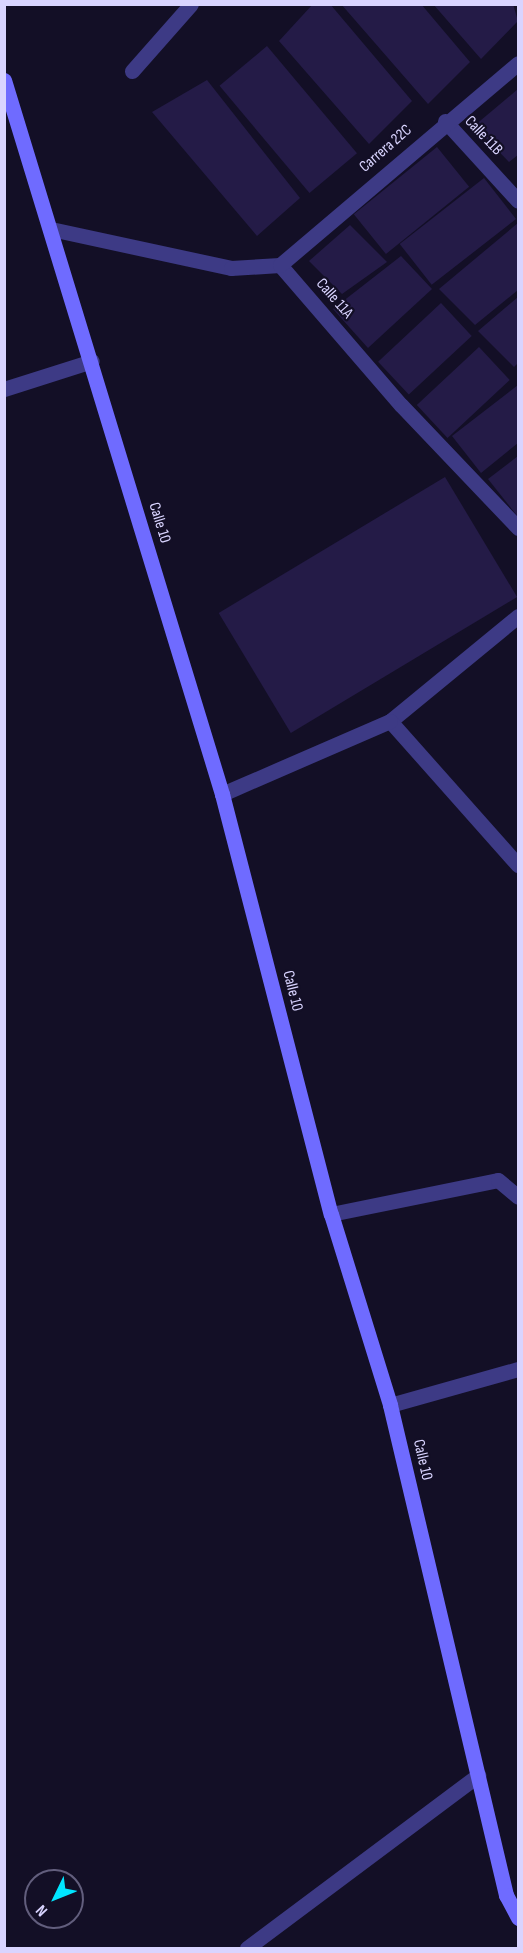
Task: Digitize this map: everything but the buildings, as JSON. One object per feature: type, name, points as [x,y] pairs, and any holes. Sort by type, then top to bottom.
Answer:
[{"type":"main road","name":"Calle 10","points":[[4,80],[92,361],[222,794],[331,1214],[390,1405],[506,1895],[519,1918]]},
{"type":"street","points":[[132,72],[191,4]]},
{"type":"street","name":"Carrera 22C","points":[[280,265],[445,121],[519,63]]},
{"type":"street","name":"Calle 11B","points":[[445,121],[519,201]]},
{"type":"street","points":[[51,229],[231,268],[280,265]]},
{"type":"street","name":"Calle 11A","points":[[280,265],[401,405],[519,528]]},
{"type":"street","points":[[4,389],[92,361]]},
{"type":"street","points":[[222,794],[390,721],[519,616]]},
{"type":"street","points":[[390,721],[519,865]]},
{"type":"street","points":[[331,1214],[498,1180],[519,1197]]},
{"type":"street","points":[[390,1405],[519,1369]]},
{"type":"street","points":[[247,1948],[478,1775]]}]
